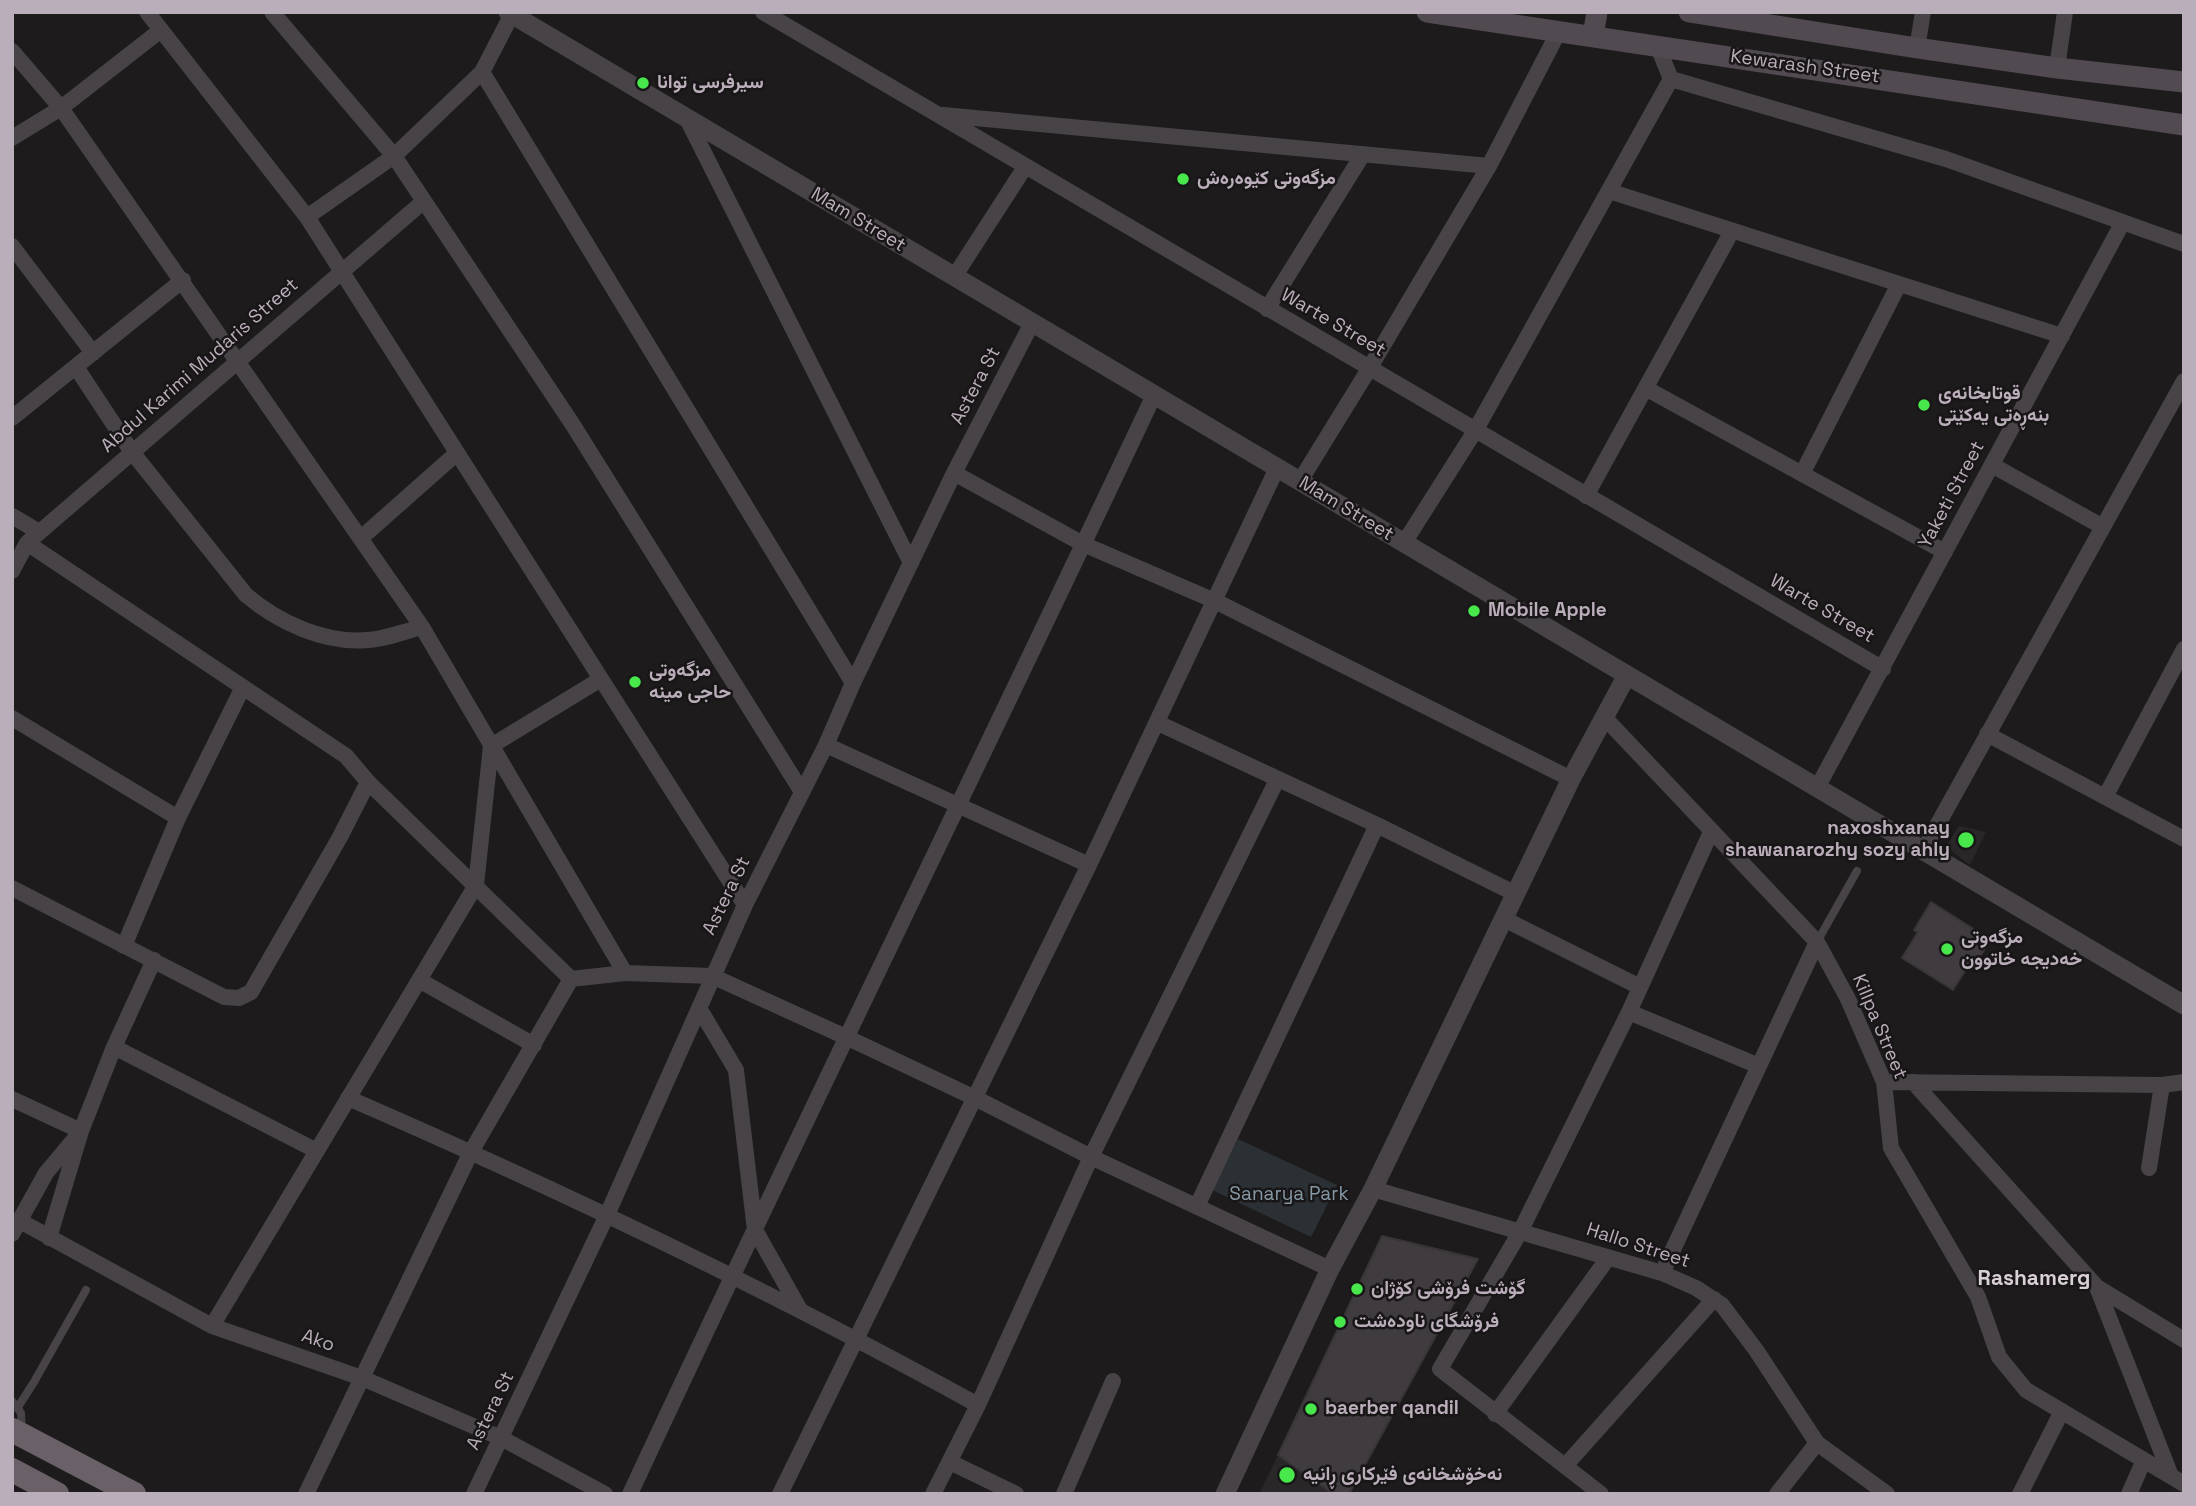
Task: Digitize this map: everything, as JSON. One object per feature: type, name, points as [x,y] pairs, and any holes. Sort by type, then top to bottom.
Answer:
[{"type":"highway","points":[[16,1418],[134,1494]]},
{"type":"highway","points":[[12,1470],[57,1494]]},
{"type":"main road","name":"Kewarash Street","points":[[1427,12],[1469,16],[2184,125]]},
{"type":"main road","points":[[1593,36],[1597,12]]},
{"type":"main road","name":"Kewarash Street","points":[[1689,12],[1780,19],[1917,48],[2057,68],[2184,82]]},
{"type":"street","points":[[147,12],[307,217],[745,905]]},
{"type":"street","points":[[272,12],[394,156],[573,425],[802,792]]},
{"type":"street","name":"Warte Street","points":[[763,12],[1882,669]]},
{"type":"street","points":[[1917,48],[1923,12]]},
{"type":"street","points":[[2057,68],[2065,12]]},
{"type":"street","points":[[307,217],[394,156],[482,72],[510,13]]},
{"type":"street","name":"Mam Street","points":[[510,13],[2184,1005]]},
{"type":"street","points":[[12,138],[61,108],[161,30]]},
{"type":"street","points":[[1300,481],[1489,166],[1559,31]]},
{"type":"street","points":[[1657,45],[1671,79]]},
{"type":"street","points":[[12,51],[61,108],[422,627],[625,973]]},
{"type":"street","points":[[482,72],[853,683]]},
{"type":"street","points":[[1404,543],[1475,430],[1671,79]]},
{"type":"street","points":[[1671,79],[1946,159],[2184,244]]},
{"type":"street","points":[[937,114],[1489,166]]},
{"type":"street","points":[[687,119],[911,563]]},
{"type":"street","points":[[1267,309],[1363,154]]},
{"type":"street","points":[[954,276],[1026,167]]},
{"type":"street","points":[[1609,191],[2062,336]]},
{"type":"street","name":"Abdul Karimi Mudaris Street","points":[[12,571],[33,538],[424,201]]},
{"type":"street","name":"Yaketi Street","points":[[1817,788],[2123,222]]},
{"type":"street","points":[[1586,496],[1732,231]]},
{"type":"street","points":[[12,246],[93,353]]},
{"type":"street","points":[[12,418],[183,280]]},
{"type":"street","points":[[1802,474],[1899,284]]},
{"type":"street","name":"Astera St","points":[[474,1494],[607,1214],[745,905],[827,745],[853,683],[954,473],[1032,323]]},
{"type":"street","points":[[76,367],[132,452],[246,595],[263,609],[303,629],[349,639],[369,640],[422,627]]},
{"type":"street","points":[[1923,851],[2183,386]]},
{"type":"street","points":[[1647,389],[1945,552]]},
{"type":"street","points":[[630,1494],[731,1277],[848,1038],[1154,395]]},
{"type":"street","points":[[361,538],[457,453]]},
{"type":"street","points":[[1992,465],[2103,527]]},
{"type":"street","points":[[779,1494],[1158,723],[1277,468]]},
{"type":"street","points":[[954,473],[1083,544],[1214,601],[1571,779]]},
{"type":"street","points":[[12,516],[33,538],[243,687],[346,756],[368,782],[571,979]]},
{"type":"street","points":[[2105,797],[2184,649]]},
{"type":"street","points":[[1225,1494],[1330,1269],[1373,1189],[1571,779],[1627,675]]},
{"type":"street","points":[[491,746],[601,679]]},
{"type":"street","points":[[124,946],[178,818],[243,687]]},
{"type":"street","name":"Killpa Street","points":[[1604,717],[1817,943],[1848,999],[1884,1082],[1891,1148],[1978,1297],[1999,1357],[2026,1390],[2144,1460],[2179,1484]]},
{"type":"street","points":[[12,718],[178,818]]},
{"type":"street","points":[[1158,723],[1377,825],[1516,894]]},
{"type":"street","points":[[1987,734],[2184,839]]},
{"type":"street","points":[[827,745],[1089,865]]},
{"type":"street","points":[[212,1326],[476,885],[491,746]]},
{"type":"street","points":[[933,1494],[978,1405],[1091,1157],[1277,780]]},
{"type":"street","points":[[13,891],[224,997],[239,998],[251,992],[340,837],[368,782]]},
{"type":"street","points":[[1197,1206],[1377,825]]},
{"type":"street","points":[[1601,1494],[1440,1369],[1520,1232],[1629,1012],[1711,832]]},
{"type":"street","points":[[1504,919],[1640,987]]},
{"type":"street","points":[[1662,1273],[1817,943]]},
{"type":"street","points":[[49,1238],[81,1131],[114,1047],[154,960]]},
{"type":"street","points":[[571,979],[625,973],[712,976],[975,1098],[1091,1157],[1330,1269]]},
{"type":"street","points":[[306,1494],[471,1152],[571,979]]},
{"type":"street","points":[[419,981],[534,1045]]},
{"type":"street","points":[[699,1008],[736,1070],[755,1230],[800,1310]]},
{"type":"street","points":[[1629,1012],[1759,1066]]},
{"type":"street","points":[[114,1047],[317,1151]]},
{"type":"street","points":[[1884,1082],[2162,1085],[2184,1082]]},
{"type":"street","points":[[1913,1082],[2097,1287],[2179,1484]]},
{"type":"street","points":[[2148,1168],[2162,1085]]},
{"type":"street","points":[[348,1098],[607,1214],[856,1338],[978,1405]]},
{"type":"street","points":[[12,1099],[81,1131]]},
{"type":"street","points":[[16,1228],[46,1173],[81,1131]]},
{"type":"street","name":"Hallo Street","points":[[1373,1189],[1662,1273],[1696,1288],[1722,1305],[1756,1350],[1816,1443],[1887,1494]]},
{"type":"street","name":"Ako","points":[[16,1228],[49,1238],[212,1326],[362,1378],[501,1438],[606,1494]]},
{"type":"street","points":[[1495,1414],[1608,1258]]},
{"type":"street","points":[[2097,1287],[2182,1333]]},
{"type":"street","points":[[1564,1465],[1714,1299]]},
{"type":"street","points":[[1064,1494],[1113,1381]]},
{"type":"street","points":[[2020,1494],[2062,1411]]},
{"type":"street","points":[[1777,1494],[1816,1443]]},
{"type":"street","points":[[2129,1494],[2144,1460]]},
{"type":"street","points":[[950,1462],[1016,1494]]},
{"type":"lane","points":[[1817,943],[1857,871]]},
{"type":"lane","points":[[16,1418],[86,1290]]},
{"type":"shaded area","name":"naxoshxanay shawanarozhy sozy ahly","points":[[1959,826],[1986,832],[1970,865],[1946,847]]},
{"type":"shaded area","name":"نەخۆشخانەی فێرکاری ڕانیە","points":[[1278,1455],[1333,1494],[1259,1494]]},
{"type":"green space","name":"Sanarya Park","points":[[1238,1139],[1337,1185],[1311,1237],[1212,1190]]},
{"type":"building","name":"مزگەوتی خەدیجە خاتوون","points":[[1931,902],[1991,940],[1975,964],[1971,961],[1953,990],[1902,958],[1918,932],[1914,930]]},
{"type":"building","points":[[1382,1236],[1478,1259],[1349,1494],[1333,1494],[1278,1455]]},
{"type":"place","name":"سيرفرسى توانا","points":[[643,83]]},
{"type":"place","name":"مزگەوتی کێوەرەش","points":[[1183,179]]},
{"type":"place","name":"قوتابخانەی بنەڕەتی یەکێتی","points":[[1924,405]]},
{"type":"place","name":"Mobile Apple","points":[[1474,611]]},
{"type":"place","name":"مزگەوتی حاجی مینە","points":[[635,682]]},
{"type":"place","name":"naxoshxanay shawanarozhy sozy ahly","points":[[1966,840]]},
{"type":"place","name":"مزگەوتی خەدیجە خاتوون","points":[[1947,949]]},
{"type":"place","name":"گۆشت فرۆشی کۆژان","points":[[1357,1289]]},
{"type":"place","name":"فرۆشگای ناوده‌شت","points":[[1340,1322]]},
{"type":"place","name":"baerber qandil","points":[[1311,1409]]},
{"type":"place","name":"نەخۆشخانەی فێرکاری ڕانیە","points":[[1287,1475]]},
{"type":"district","name":"Rashamerg","points":[[2034,1279]]}]
